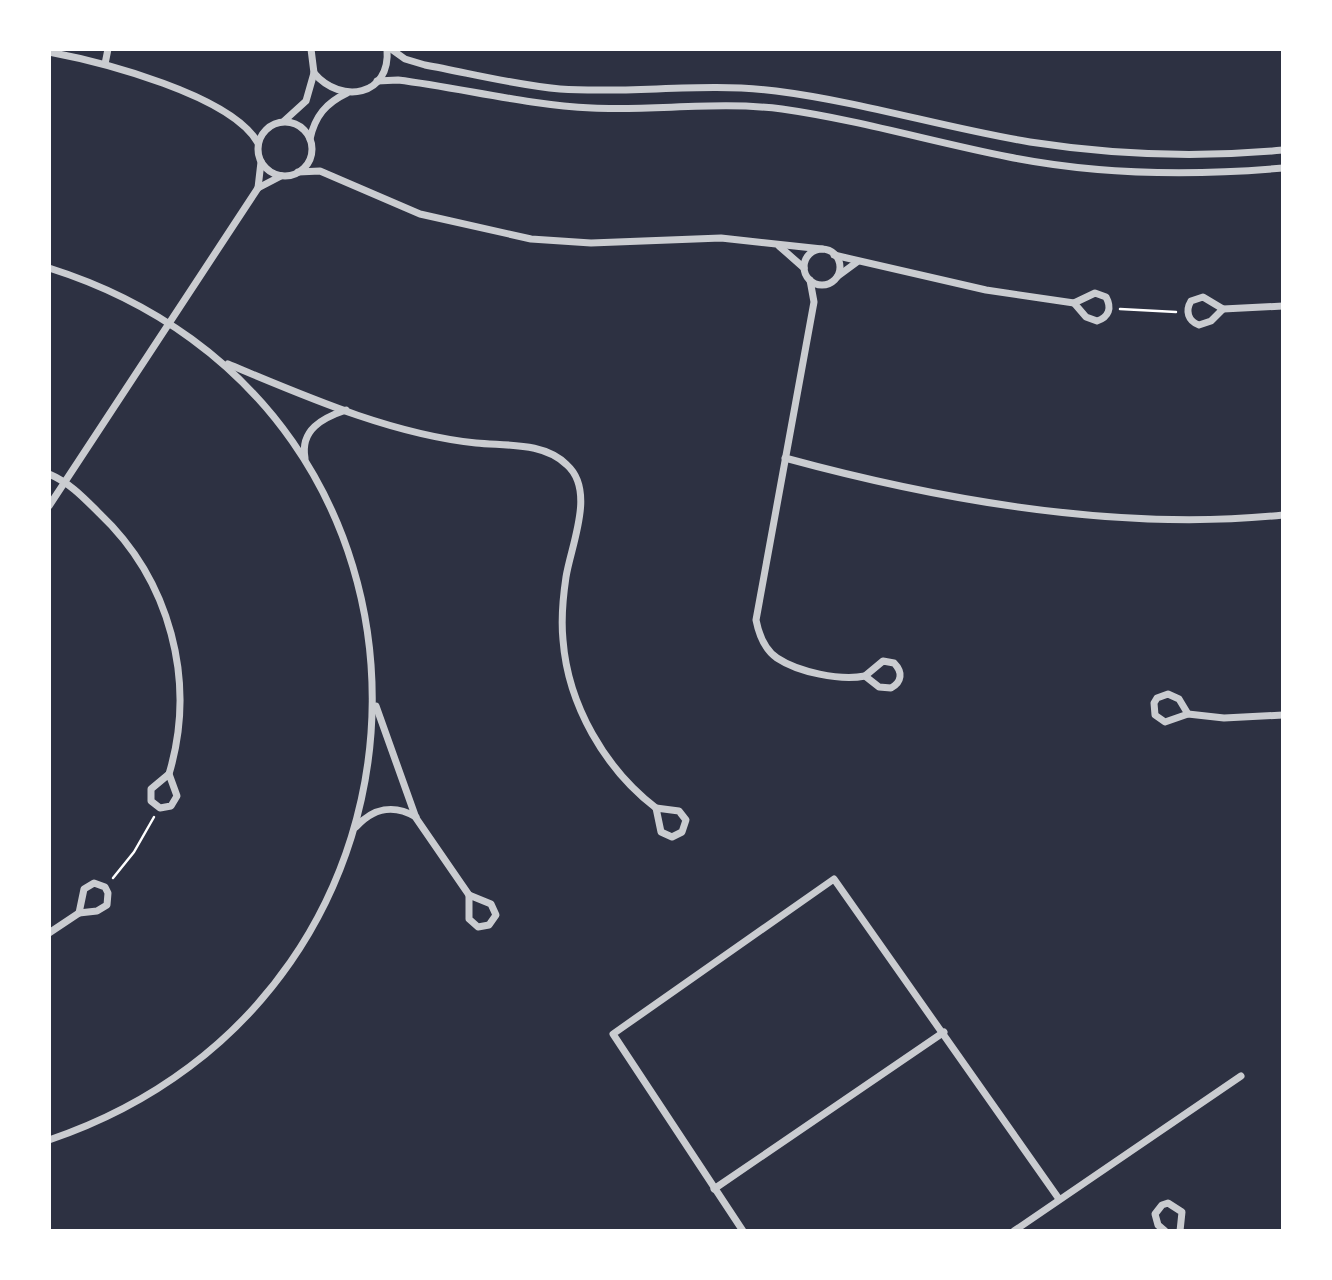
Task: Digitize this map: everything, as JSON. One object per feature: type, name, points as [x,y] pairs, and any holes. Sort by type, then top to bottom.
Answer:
[{"type":"street","points":[[105,64],[108,49]]},
{"type":"street","points":[[49,52],[105,64],[207,103],[250,129],[265,130],[284,121],[306,101],[314,73],[311,49]]},
{"type":"street","points":[[377,82],[387,64],[389,49],[405,60],[425,65],[561,89],[708,86],[772,90],[888,110],[1030,142],[1099,152],[1210,156],[1283,150]]},
{"type":"street","points":[[314,73],[334,90],[347,93],[358,92],[377,82],[398,80],[593,108],[696,104],[783,110],[857,121],[1008,157],[1090,168],[1211,174],[1283,168]]},
{"type":"street","points":[[298,172],[309,160],[310,139],[318,116],[336,99],[347,93]]},
{"type":"street","points":[[284,121],[299,126],[310,139]]},
{"type":"street","points":[[49,506],[258,188],[261,162],[258,143],[250,129]]},
{"type":"street","points":[[258,143],[265,130]]},
{"type":"street","points":[[311,151],[320,170]]},
{"type":"street","points":[[261,162],[273,173],[281,176]]},
{"type":"street","points":[[258,188],[281,176],[320,170],[420,214],[499,234],[560,242],[691,237],[822,249],[857,262],[986,290],[1074,303],[1091,320],[1103,319],[1110,309],[1106,297],[1101,294],[1089,294],[1074,303]]},
{"type":"street","points":[[775,244],[804,268],[814,302]]},
{"type":"street","points":[[804,268],[811,253],[822,249]]},
{"type":"street","points":[[834,254],[840,264],[835,279]]},
{"type":"street","points":[[857,262],[823,285],[814,302],[758,602],[759,636],[777,658],[800,668],[839,676],[865,676],[885,689],[896,685],[900,674],[894,663],[883,661],[865,676]]},
{"type":"street","points":[[49,268],[125,298],[170,323],[226,363],[346,410],[393,425],[472,443],[544,450],[569,466],[576,475],[580,504],[565,580],[563,639],[572,688],[596,740],[611,764],[656,808],[661,831],[672,837],[682,832],[686,820],[679,811],[656,808]]},
{"type":"street","points":[[810,281],[823,285]]},
{"type":"street","points":[[1223,309],[1205,324],[1194,323],[1188,312],[1192,301],[1203,297],[1223,309],[1283,306]]},
{"type":"street","points":[[49,1140],[127,1109],[199,1060],[234,1028],[291,963],[328,896],[355,828],[372,746],[373,693],[368,628],[351,559],[319,485],[306,463],[226,363]]},
{"type":"street","points":[[306,463],[303,446],[314,426],[346,410]]},
{"type":"street","points":[[785,458],[852,476],[976,500],[1089,515],[1203,519],[1283,515]]},
{"type":"street","points":[[49,474],[65,481],[114,526],[134,552],[163,606],[177,657],[181,689],[180,724],[169,774],[177,796],[172,806],[160,808],[151,801],[151,789],[169,774]]},
{"type":"street","points":[[373,693],[390,749],[416,818],[469,895],[491,904],[496,915],[489,925],[478,927],[469,919],[469,895]]},
{"type":"street","points":[[1188,714],[1174,695],[1162,695],[1154,703],[1155,715],[1165,722],[1188,714],[1224,718],[1283,715]]},
{"type":"street","points":[[355,828],[365,817],[384,810],[404,810],[416,818]]},
{"type":"street","points":[[743,1231],[612,1034],[834,879],[1059,1199]]},
{"type":"street","points":[[49,933],[79,913],[103,909],[109,899],[105,887],[94,883],[84,889],[79,913]]},
{"type":"street","points":[[714,1189],[944,1032]]},
{"type":"street","points":[[1014,1231],[1241,1076]]},
{"type":"street","points":[[1166,1231],[1158,1226],[1154,1214],[1162,1205],[1168,1203],[1182,1212],[1180,1231]]},
{"type":"path","points":[[1110,309],[1188,312]]},
{"type":"path","points":[[105,887],[134,852],[160,808]]}]
